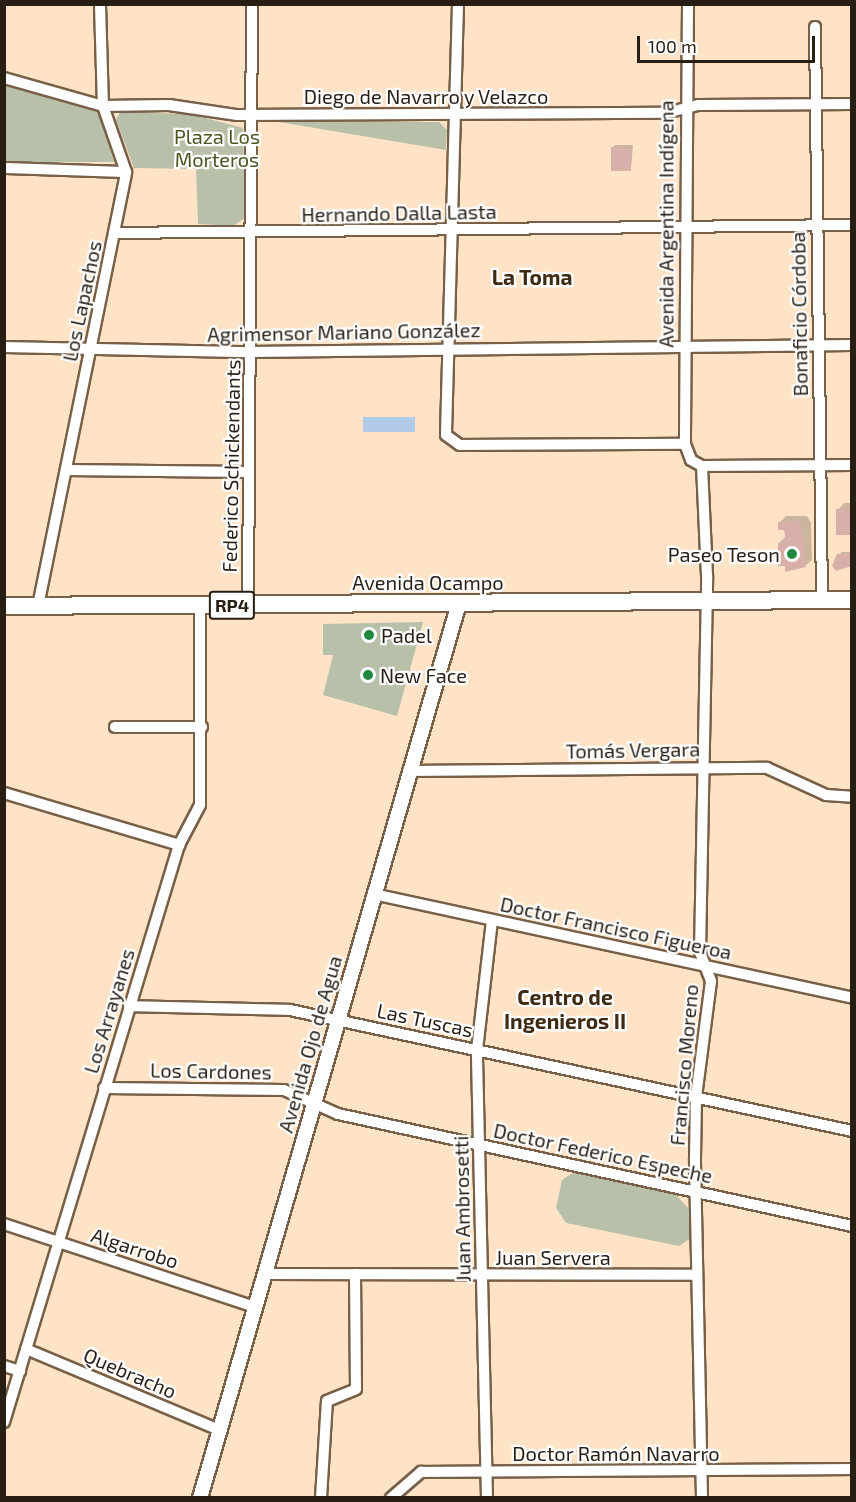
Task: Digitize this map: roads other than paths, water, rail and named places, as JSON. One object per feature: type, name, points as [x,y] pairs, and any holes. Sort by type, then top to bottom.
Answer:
[{"type":"main road","name":"Avenida Ocampo","points":[[4,606],[852,600]]},
{"type":"main road","name":"Avenida Ojo de Agua","points":[[200,1497],[408,771],[459,603]]},
{"type":"street","points":[[4,168],[126,172],[103,106],[100,4]]},
{"type":"street","name":"Federico Schickendants","points":[[248,604],[252,4]]},
{"type":"street","points":[[458,4],[446,435],[451,443],[685,444],[691,460],[702,466],[852,465]]},
{"type":"street","name":"Avenida Argentina Indígena","points":[[685,444],[683,108],[688,4]]},
{"type":"street","name":"Bonaficio Córdoba","points":[[814,27],[822,600]]},
{"type":"street","name":"Diego de Navarro y Velazco","points":[[4,78],[103,106],[169,105],[251,115],[666,113],[683,108],[852,104]]},
{"type":"street","name":"Los Lapachos","points":[[38,606],[126,172]]},
{"type":"street","name":"Hernando Dalla Lasta","points":[[114,233],[852,225]]},
{"type":"street","name":"Agrimensor Mariano González","points":[[4,347],[250,352],[852,345]]},
{"type":"street","points":[[702,466],[704,601]]},
{"type":"street","points":[[66,470],[249,472]]},
{"type":"street","name":"Francisco Moreno","points":[[702,1497],[695,1192],[696,1096],[711,981],[700,952],[704,601]]},
{"type":"street","name":"Los Arrayanes","points":[[4,1422],[179,846],[203,790],[200,605]]},
{"type":"street","points":[[115,727],[202,727]]},
{"type":"street","name":"Tomás Vergara","points":[[408,771],[701,767],[778,770],[815,791],[852,797]]},
{"type":"street","points":[[4,793],[179,846]]},
{"type":"street","name":"Doctor Francisco Figueroa","points":[[373,894],[852,998]]},
{"type":"street","name":"Juan Ambrosetti","points":[[487,1497],[477,1050],[492,920]]},
{"type":"street","name":"Las Tuscas","points":[[129,1006],[255,1006],[337,1019],[852,1131]]},
{"type":"street","name":"Los Cardones","points":[[104,1088],[285,1090],[313,1105]]},
{"type":"street","name":"Doctor Federico Espeche","points":[[313,1105],[478,1144],[852,1226]]},
{"type":"street","name":"Algarrobo","points":[[4,1224],[255,1307]]},
{"type":"street","name":"Juan Servera","points":[[265,1274],[697,1275]]},
{"type":"street","points":[[321,1497],[327,1401],[356,1389],[355,1274]]},
{"type":"street","name":"Quebracho","points":[[26,1349],[220,1430]]},
{"type":"street","points":[[4,1366],[20,1371]]},
{"type":"street","name":"Doctor Ramón Navarro","points":[[391,1497],[421,1472],[852,1469]]},
{"type":"water","points":[[363,417],[415,417],[415,432],[363,432]]},
{"type":"place","name":"Paseo Teson","points":[[792,554]]},
{"type":"place","name":"Padel","points":[[369,635]]},
{"type":"place","name":"New Face","points":[[368,675]]},
{"type":"district","name":"La Toma","points":[[532,277]]},
{"type":"district","name":"Centro de Ingenieros II","points":[[565,1009]]},
{"type":"park label","name":"Plaza Los Morteros","points":[[217,148]]}]
